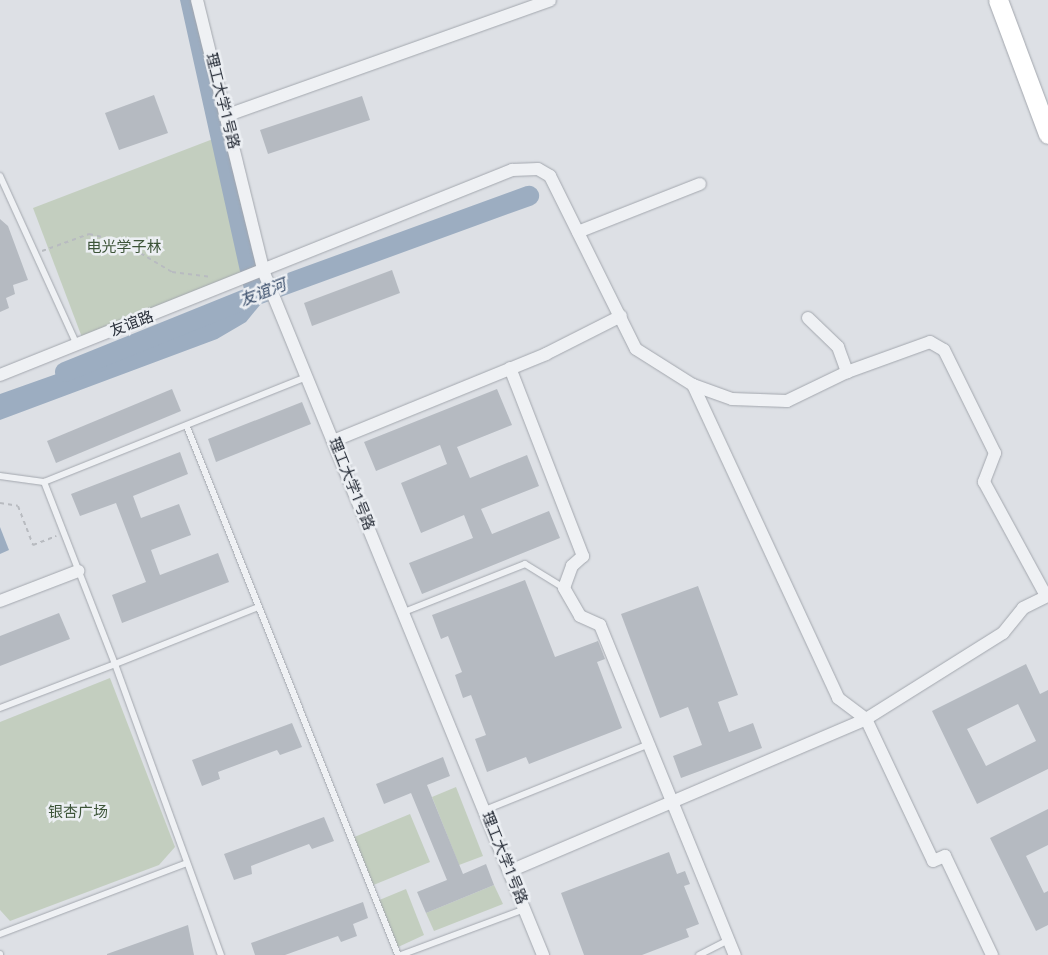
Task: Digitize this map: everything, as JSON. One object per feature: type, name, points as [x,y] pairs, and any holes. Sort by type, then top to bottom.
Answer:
[{"type":"street","name":"理工大学1号路","points":[[197,0],[264,273],[543,955]]},
{"type":"street","points":[[225,116],[550,0]]},
{"type":"street","points":[[998,0],[1048,134]]},
{"type":"street","name":"友谊路","points":[[0,375],[264,273],[512,170],[538,169],[550,176],[622,316],[636,349],[694,385],[732,399],[770,402],[787,401],[848,372],[930,342],[944,350],[996,453],[984,482],[1046,595]]},
{"type":"street","points":[[578,232],[700,184]]},
{"type":"street","points":[[333,441],[510,368],[622,316]]},
{"type":"street","points":[[808,318],[838,347],[848,372]]},
{"type":"street","points":[[510,368],[583,556],[572,566],[564,588],[580,616],[600,625],[735,955]]},
{"type":"street","points":[[694,385],[838,698],[866,719],[933,861],[945,856],[992,955]]},
{"type":"street","points":[[0,601],[78,571]]},
{"type":"street","points":[[510,871],[866,719],[1003,633],[1024,608],[1046,595]]},
{"type":"lane","points":[[0,176],[77,345]]},
{"type":"lane","points":[[0,476],[44,482],[187,427],[307,377]]},
{"type":"lane","points":[[187,427],[400,955],[525,909]]},
{"type":"lane","points":[[44,482],[115,664],[221,955]]},
{"type":"lane","points":[[404,612],[525,564],[564,588]]},
{"type":"lane","points":[[0,708],[258,607]]},
{"type":"lane","points":[[485,810],[649,744]]},
{"type":"lane","points":[[0,934],[187,863]]},
{"type":"lane","points":[[699,955],[729,940]]},
{"type":"path","points":[[36,254],[89,234],[134,247],[172,272],[241,281]]},
{"type":"path","points":[[0,503],[18,506],[33,545],[63,533]]},
{"type":"green space","name":"电光学子林","points":[[213,139],[242,276],[83,340],[33,208]]},
{"type":"green space","name":"银杏广场","points":[[110,678],[175,847],[159,865],[10,921],[0,910],[0,722]]},
{"type":"green space","points":[[456,787],[483,856],[459,865],[432,797]]},
{"type":"green space","points":[[410,814],[430,862],[371,886],[352,838]]},
{"type":"green space","points":[[494,885],[503,904],[434,931],[426,913]]},
{"type":"green space","points":[[406,889],[424,935],[396,948],[377,901]]},
{"type":"water","points":[[180,0],[192,0],[263,286],[260,305],[246,322],[217,339],[0,420],[0,394],[220,316],[245,294]]},
{"type":"water","points":[[0,527],[9,550],[0,554]]},
{"type":"building","points":[[154,95],[168,133],[119,150],[105,113]]},
{"type":"building","points":[[362,96],[370,120],[268,154],[260,130]]},
{"type":"building","points":[[0,219],[8,226],[28,280],[13,285],[15,294],[6,298],[9,308],[0,312]]},
{"type":"building","points":[[392,270],[400,293],[312,326],[304,303]]},
{"type":"building","points":[[172,389],[181,411],[56,463],[47,441]]},
{"type":"building","points":[[497,389],[512,425],[457,447],[470,478],[527,455],[539,486],[481,509],[492,534],[549,511],[560,538],[422,594],[409,563],[473,538],[464,515],[421,533],[401,483],[447,464],[440,445],[376,471],[364,442]]},
{"type":"building","points":[[302,402],[311,424],[216,462],[208,439]]},
{"type":"building","points":[[180,452],[188,474],[133,496],[141,518],[179,504],[191,535],[151,550],[160,575],[218,553],[229,582],[122,623],[112,595],[146,582],[116,503],[80,516],[71,494]]},
{"type":"building","points":[[525,580],[555,657],[598,641],[605,659],[597,662],[622,728],[529,764],[526,757],[487,772],[475,739],[486,735],[471,695],[463,698],[455,675],[462,672],[448,636],[441,639],[432,615]]},
{"type":"building","points":[[698,586],[738,695],[718,702],[729,732],[753,723],[762,748],[681,778],[673,756],[702,745],[688,707],[660,718],[621,614]]},
{"type":"building","points":[[59,613],[70,639],[0,666],[0,636]]},
{"type":"building","points":[[1026,664],[1040,694],[1048,690],[1048,769],[977,804],[932,711]],"holes":[[[1018,704],[1036,741],[986,766],[967,729]]]},
{"type":"building","points":[[292,723],[302,747],[280,755],[277,750],[218,772],[220,779],[202,786],[192,760]]},
{"type":"building","points":[[443,757],[450,776],[427,785],[463,874],[486,864],[494,885],[426,913],[417,892],[447,880],[411,793],[384,804],[376,784]]},
{"type":"building","points":[[1048,809],[1048,845],[1026,856],[1044,893],[1048,891],[1048,925],[1036,931],[990,838]]},
{"type":"building","points":[[324,817],[334,841],[312,849],[309,844],[251,866],[252,874],[234,880],[224,854]]},
{"type":"building","points":[[669,852],[677,874],[685,871],[690,884],[684,886],[699,924],[686,929],[689,937],[642,955],[584,955],[561,893]]},
{"type":"building","points":[[363,902],[368,918],[353,924],[357,936],[341,942],[338,936],[285,955],[255,955],[251,943]]},
{"type":"building","points":[[188,925],[194,955],[107,955],[107,954]]},
{"type":"waterway","name":"友谊河","points":[[65,372],[251,297],[529,196]]}]
